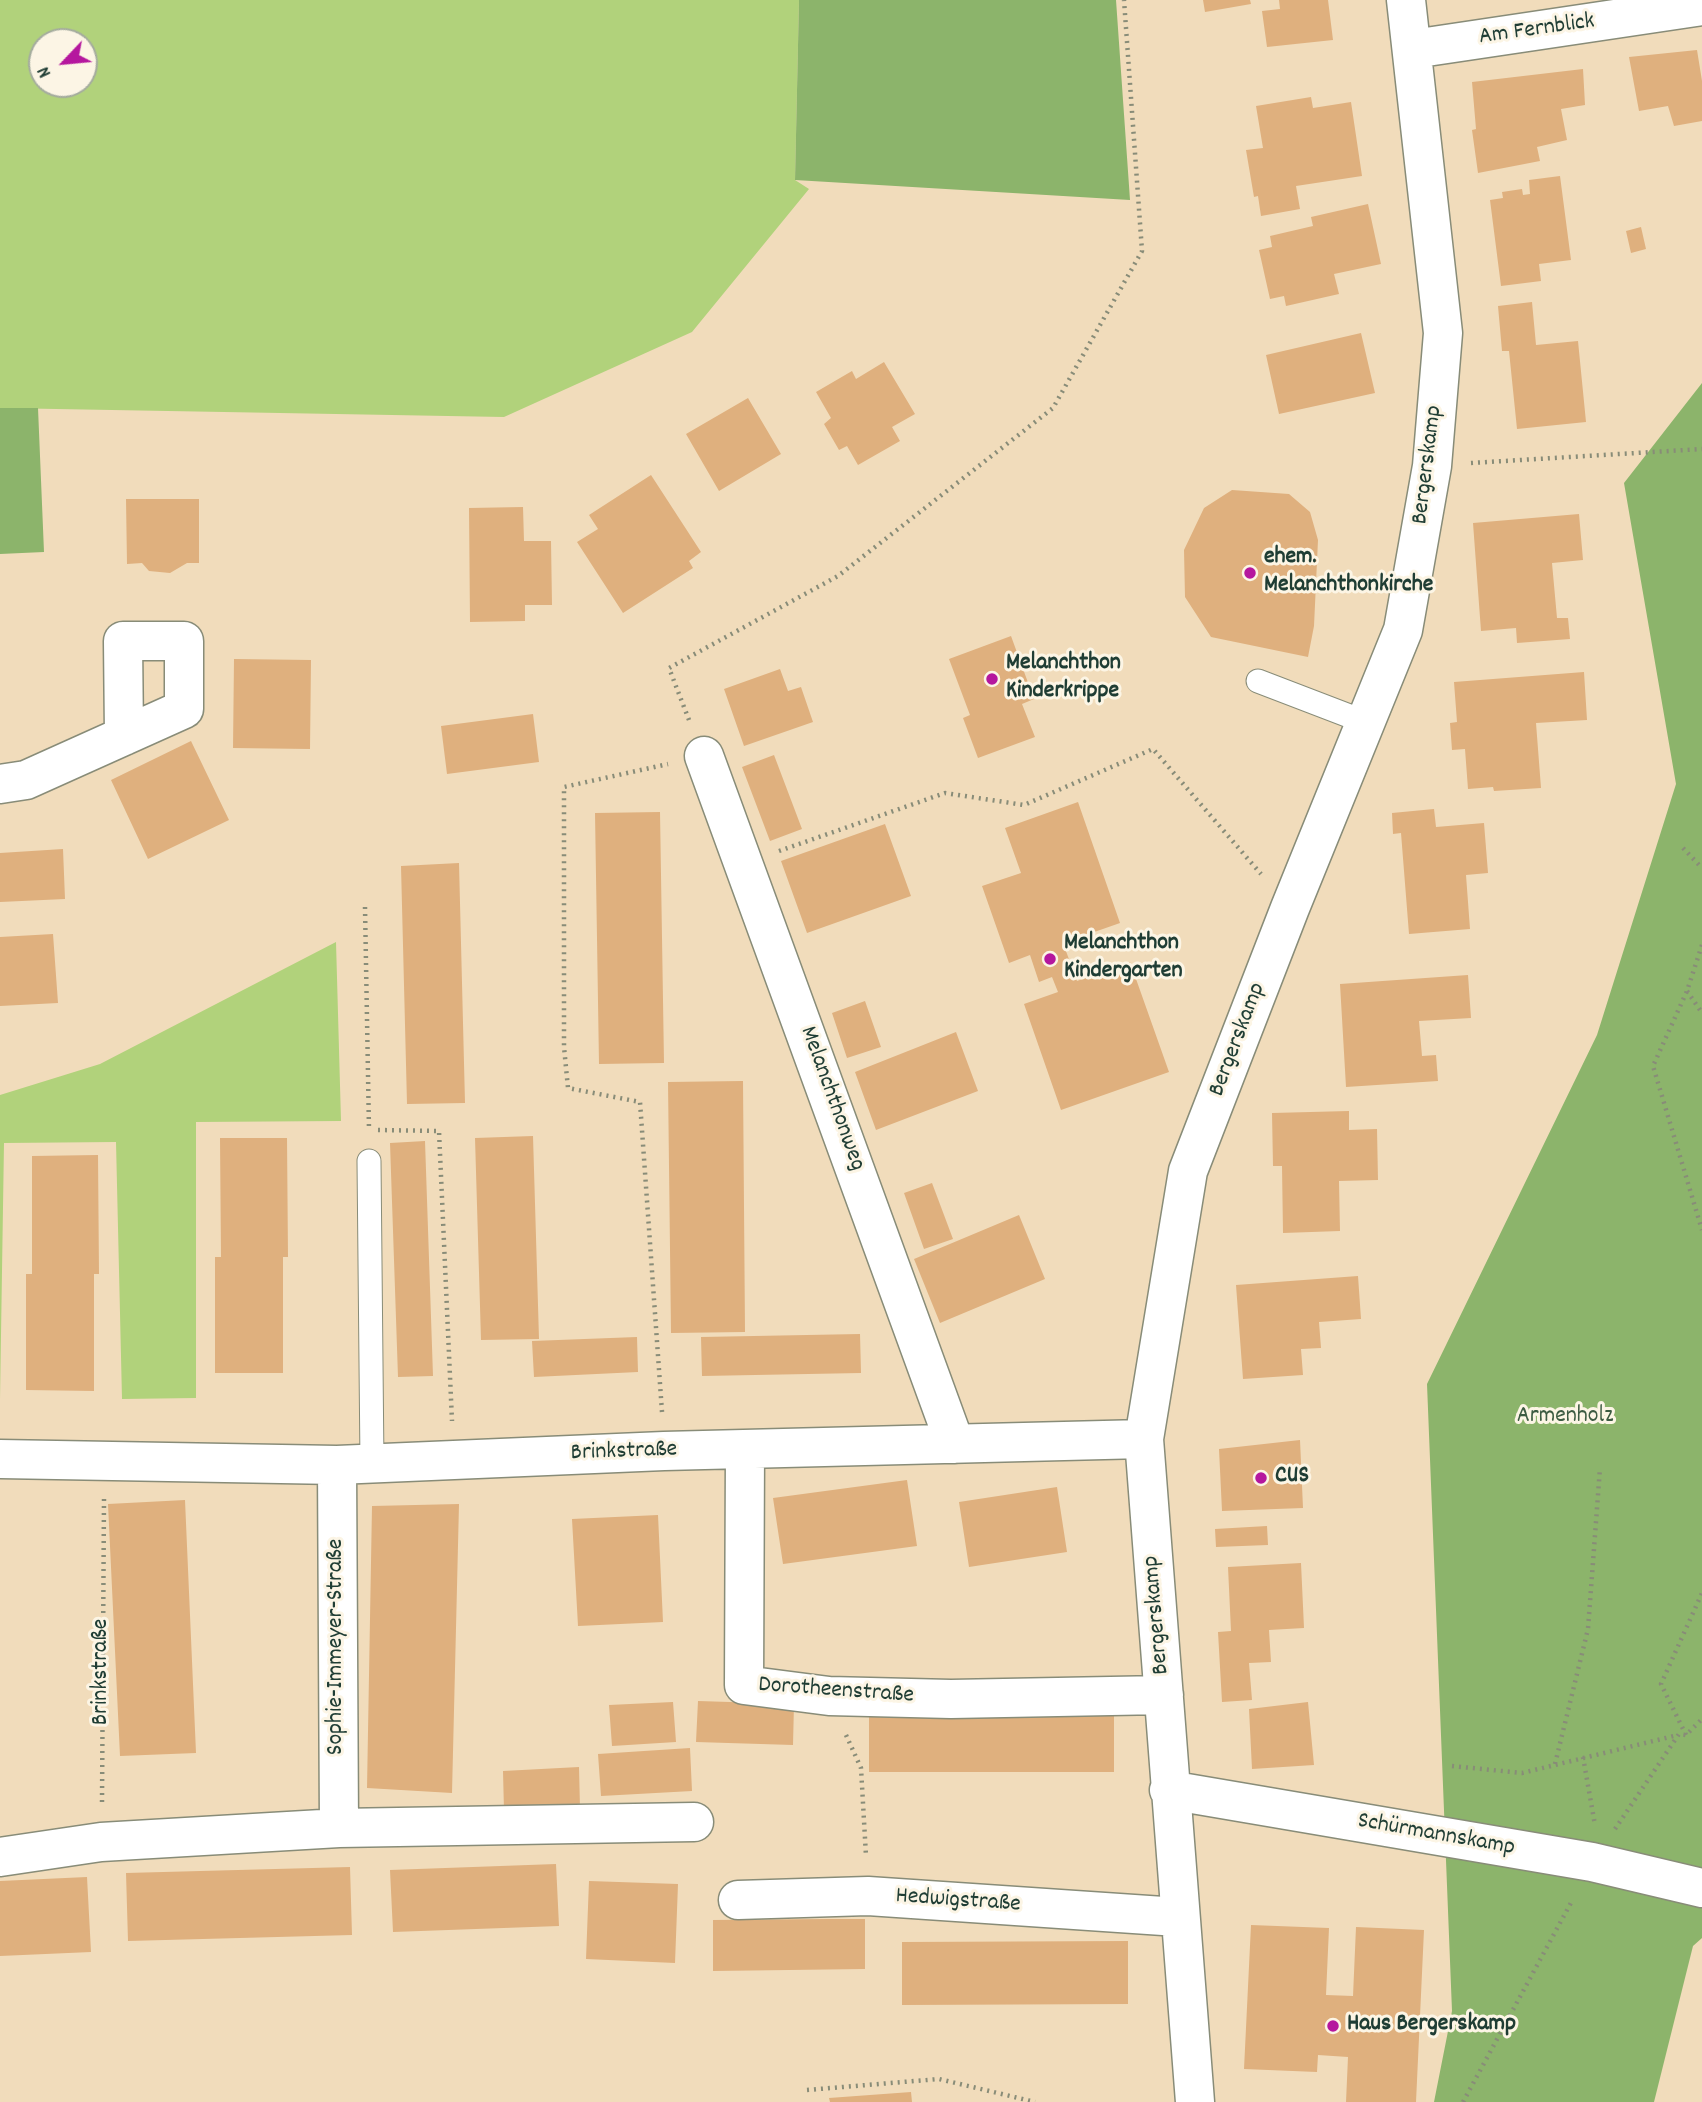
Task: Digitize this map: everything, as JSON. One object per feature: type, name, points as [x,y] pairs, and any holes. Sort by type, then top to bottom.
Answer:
[{"type":"street","name":"Bergerskamp","points":[[1195,2102],[1178,1917],[1144,1439],[1188,1171],[1290,908],[1403,630],[1432,466],[1443,333],[1406,0]]},
{"type":"street","name":"Am Fernblick","points":[[1413,49],[1702,6]]},
{"type":"street","points":[[0,784],[26,780],[124,736]]},
{"type":"street","name":"Melanchthonweg","points":[[704,756],[956,1444]]},
{"type":"street","name":"Brinkstraße","points":[[0,1459],[355,1465],[664,1451],[1144,1439]]},
{"type":"street","name":"Dorotheenstraße","points":[[745,1449],[744,1685],[829,1696],[951,1699],[1164,1695]]},
{"type":"street","name":"Sophie-Immeyer-Straße","points":[[339,1828],[355,1465]]},
{"type":"street","name":"Schürmannskamp","points":[[1169,1790],[1596,1857],[1702,1888]]},
{"type":"street","points":[[0,1857],[101,1842],[339,1828],[694,1822]]},
{"type":"street","name":"Hedwigstraße","points":[[738,1900],[868,1896],[1178,1917]]},
{"type":"lane","points":[[1258,681],[1365,722]]},
{"type":"lane","points":[[355,1465],[369,1160]]},
{"type":"path","points":[[664,1451],[640,1102],[568,1088],[564,1047],[564,787],[704,756],[669,668],[838,576],[1052,408],[1142,251],[1124,0]]},
{"type":"path","points":[[1432,466],[1702,449]]},
{"type":"path","points":[[745,863],[945,793],[1024,805],[1153,748],[1290,908]]},
{"type":"path","points":[[1683,848],[1702,868]]},
{"type":"path","points":[[365,907],[367,1130],[439,1131],[454,1460]]},
{"type":"path","points":[[1702,944],[1687,991],[1653,1066],[1702,1230]]},
{"type":"path","points":[[1687,991],[1702,1013]]},
{"type":"path","name":"Brinkstraße","points":[[101,1842],[104,1461]]},
{"type":"path","points":[[1555,1764],[1588,1629],[1600,1468]]},
{"type":"path","points":[[1686,1735],[1661,1685],[1702,1593]]},
{"type":"path","points":[[829,1696],[861,1768],[868,1896]]},
{"type":"path","points":[[1686,1735],[1702,1719]]},
{"type":"path","points":[[1452,1766],[1522,1773],[1679,1734],[1686,1735]]},
{"type":"path","points":[[1464,2102],[1596,1857],[1679,1734]]},
{"type":"path","points":[[1583,1757],[1596,1857]]},
{"type":"path","points":[[807,2090],[939,2079],[1035,2102]]},
{"type":"green space","points":[[0,0],[799,0],[795,180],[809,189],[692,332],[504,417],[0,408]]},
{"type":"green space","points":[[799,0],[1116,0],[1130,200],[795,180]]},
{"type":"green space","name":"Armenholz","points":[[1702,383],[1702,1938],[1693,1946],[1654,2102],[1434,2102],[1452,2011],[1427,1384],[1597,1035],[1676,784],[1624,483]]},
{"type":"green space","points":[[0,408],[38,408],[44,552],[0,554]]},
{"type":"green space","points":[[336,942],[341,1121],[196,1122],[196,1398],[122,1399],[116,1142],[4,1143],[0,1399],[0,1095],[100,1064]]},
{"type":"building","points":[[1203,0],[1250,0],[1251,4],[1205,12]]},
{"type":"building","points":[[1279,0],[1328,0],[1333,40],[1267,47],[1262,11],[1280,9]]},
{"type":"building","points":[[1697,50],[1702,81],[1702,121],[1674,126],[1668,106],[1639,111],[1629,57]]},
{"type":"building","points":[[1583,69],[1585,105],[1561,109],[1567,140],[1537,147],[1540,161],[1478,173],[1472,130],[1476,129],[1472,82]]},
{"type":"building","points":[[1311,97],[1313,108],[1351,102],[1362,176],[1296,186],[1300,209],[1261,216],[1258,196],[1254,197],[1246,150],[1263,148],[1256,106]]},
{"type":"building","points":[[1560,176],[1571,260],[1539,264],[1541,281],[1501,286],[1490,200],[1503,198],[1502,192],[1522,189],[1523,195],[1530,194],[1529,180]]},
{"type":"building","points":[[1368,204],[1381,264],[1334,274],[1339,294],[1286,306],[1284,296],[1270,299],[1259,250],[1272,247],[1270,236],[1313,226],[1311,217]]},
{"type":"building","points":[[1641,227],[1646,249],[1631,253],[1626,231]]},
{"type":"building","points":[[1532,302],[1536,345],[1578,341],[1586,422],[1517,429],[1509,351],[1502,351],[1498,306]]},
{"type":"building","points":[[1361,333],[1375,393],[1279,414],[1266,355]]},
{"type":"building","points":[[884,362],[915,414],[892,427],[900,441],[858,465],[847,446],[839,450],[824,424],[831,418],[816,392],[852,371],[856,379]]},
{"type":"building","points":[[748,398],[781,454],[719,491],[686,434]]},
{"type":"building","points":[[651,475],[701,552],[689,561],[693,568],[623,613],[577,542],[598,529],[589,515]]},
{"type":"building","name":"ehem. Melanchthonkirche","points":[[1232,490],[1289,494],[1310,512],[1318,540],[1314,626],[1308,657],[1211,637],[1185,597],[1184,550],[1204,508]]},
{"type":"building","points":[[126,499],[199,499],[199,563],[187,563],[170,573],[149,571],[142,563],[127,564]]},
{"type":"building","points":[[523,507],[524,541],[551,541],[552,605],[525,605],[525,621],[470,622],[469,508]]},
{"type":"building","points":[[1579,514],[1583,560],[1552,563],[1557,618],[1568,618],[1570,639],[1517,643],[1516,628],[1481,631],[1473,523]]},
{"type":"building","name":"Melanchthon Kinderkrippe","points":[[1011,636],[1034,699],[1022,704],[1035,737],[978,758],[963,718],[970,715],[949,659]]},
{"type":"building","points":[[234,659],[311,660],[310,749],[233,748]]},
{"type":"building","points":[[780,669],[788,691],[801,687],[813,722],[744,746],[724,689]]},
{"type":"building","points":[[1584,672],[1587,720],[1536,723],[1541,788],[1494,791],[1493,787],[1468,789],[1465,749],[1452,750],[1450,723],[1457,722],[1454,682]]},
{"type":"building","points":[[533,714],[539,762],[447,774],[441,726]]},
{"type":"building","points":[[191,741],[229,820],[148,859],[111,780]]},
{"type":"building","points":[[774,755],[802,829],[770,841],[742,767]]},
{"type":"building","name":"Melanchthon Kindergarten","points":[[1078,802],[1120,923],[1063,943],[1077,981],[1130,962],[1169,1072],[1061,1110],[1024,1004],[1058,992],[1052,977],[1039,982],[1030,955],[1009,963],[982,886],[1021,873],[1005,828]]},
{"type":"building","points":[[1434,809],[1436,827],[1484,823],[1488,873],[1466,875],[1470,929],[1409,934],[1401,833],[1393,834],[1392,813]]},
{"type":"building","points":[[660,812],[664,1063],[599,1064],[595,813]]},
{"type":"building","points":[[885,824],[911,896],[807,933],[781,861]]},
{"type":"building","points":[[63,849],[65,899],[0,902],[0,853]]},
{"type":"building","points":[[459,863],[465,1103],[407,1104],[401,866]]},
{"type":"building","points":[[53,934],[58,1003],[0,1006],[0,937]]},
{"type":"building","points":[[1468,975],[1471,1018],[1419,1021],[1422,1056],[1436,1055],[1438,1081],[1346,1087],[1340,984]]},
{"type":"building","points":[[865,1001],[881,1047],[847,1058],[832,1013]]},
{"type":"building","points":[[956,1032],[978,1091],[876,1130],[855,1072]]},
{"type":"building","points":[[743,1081],[745,1332],[671,1333],[668,1082]]},
{"type":"building","points":[[1349,1111],[1349,1130],[1377,1129],[1378,1180],[1339,1181],[1340,1231],[1283,1233],[1282,1166],[1273,1166],[1272,1113]]},
{"type":"building","points":[[533,1136],[539,1339],[481,1340],[475,1138]]},
{"type":"building","points":[[220,1138],[287,1138],[288,1257],[283,1257],[283,1373],[215,1373],[215,1257],[221,1257]]},
{"type":"building","points":[[425,1141],[433,1376],[398,1377],[390,1143]]},
{"type":"building","points":[[98,1155],[99,1274],[94,1274],[94,1391],[26,1390],[26,1274],[32,1274],[32,1156]]},
{"type":"building","points":[[932,1183],[953,1239],[924,1249],[904,1193]]},
{"type":"building","points":[[1019,1215],[1045,1279],[940,1323],[914,1259]]},
{"type":"building","points":[[1358,1276],[1361,1319],[1319,1322],[1321,1348],[1301,1349],[1303,1375],[1243,1379],[1236,1285]]},
{"type":"building","points":[[860,1334],[861,1373],[702,1376],[701,1337]]},
{"type":"building","points":[[637,1337],[638,1372],[534,1377],[532,1341]]},
{"type":"building","name":"CUS","points":[[1300,1440],[1303,1508],[1222,1511],[1219,1449]]},
{"type":"building","points":[[907,1480],[917,1546],[783,1564],[773,1498]]},
{"type":"building","points":[[1057,1487],[1067,1552],[969,1567],[959,1502]]},
{"type":"building","points":[[185,1500],[196,1753],[120,1756],[108,1504]]},
{"type":"building","points":[[459,1504],[452,1793],[367,1788],[372,1506]]},
{"type":"building","points":[[658,1515],[663,1622],[578,1626],[572,1519]]},
{"type":"building","points":[[1267,1526],[1268,1545],[1216,1547],[1215,1529]]},
{"type":"building","points":[[1301,1563],[1304,1628],[1269,1630],[1271,1662],[1249,1663],[1252,1700],[1222,1702],[1218,1632],[1231,1631],[1228,1567]]},
{"type":"building","points":[[698,1701],[794,1704],[793,1745],[696,1742]]},
{"type":"building","points":[[673,1702],[676,1742],[612,1746],[609,1705]]},
{"type":"building","points":[[1308,1702],[1314,1765],[1252,1769],[1249,1709]]},
{"type":"building","points":[[869,1708],[1114,1708],[1114,1772],[869,1772]]},
{"type":"building","points":[[690,1748],[692,1791],[601,1796],[598,1754]]},
{"type":"building","points":[[579,1767],[580,1808],[504,1811],[503,1771]]},
{"type":"building","points":[[556,1864],[559,1926],[393,1932],[390,1870]]},
{"type":"building","points":[[350,1867],[352,1935],[128,1941],[126,1873]]},
{"type":"building","points":[[87,1877],[91,1952],[0,1956],[0,1881]]},
{"type":"building","points":[[589,1881],[678,1884],[675,1963],[586,1959]]},
{"type":"building","points":[[865,1919],[865,1969],[713,1971],[713,1920]]},
{"type":"building","name":"Haus Bergerskamp","points":[[1251,1925],[1329,1928],[1326,1995],[1353,1996],[1356,1927],[1424,1930],[1416,2102],[1346,2102],[1348,2057],[1318,2055],[1317,2072],[1244,2069]]},
{"type":"building","points":[[1128,1941],[1128,2004],[902,2005],[902,1942]]},
{"type":"building","points":[[911,2092],[912,2102],[830,2102],[829,2098]]},
{"type":"place","name":"ehem. Melanchthonkirche","points":[[1250,573]]},
{"type":"place","name":"Melanchthon Kinderkrippe","points":[[992,679]]},
{"type":"place","name":"Melanchthon Kindergarten","points":[[1050,959]]},
{"type":"place","name":"CUS","points":[[1261,1478]]},
{"type":"place","name":"Haus Bergerskamp","points":[[1333,2026]]}]
